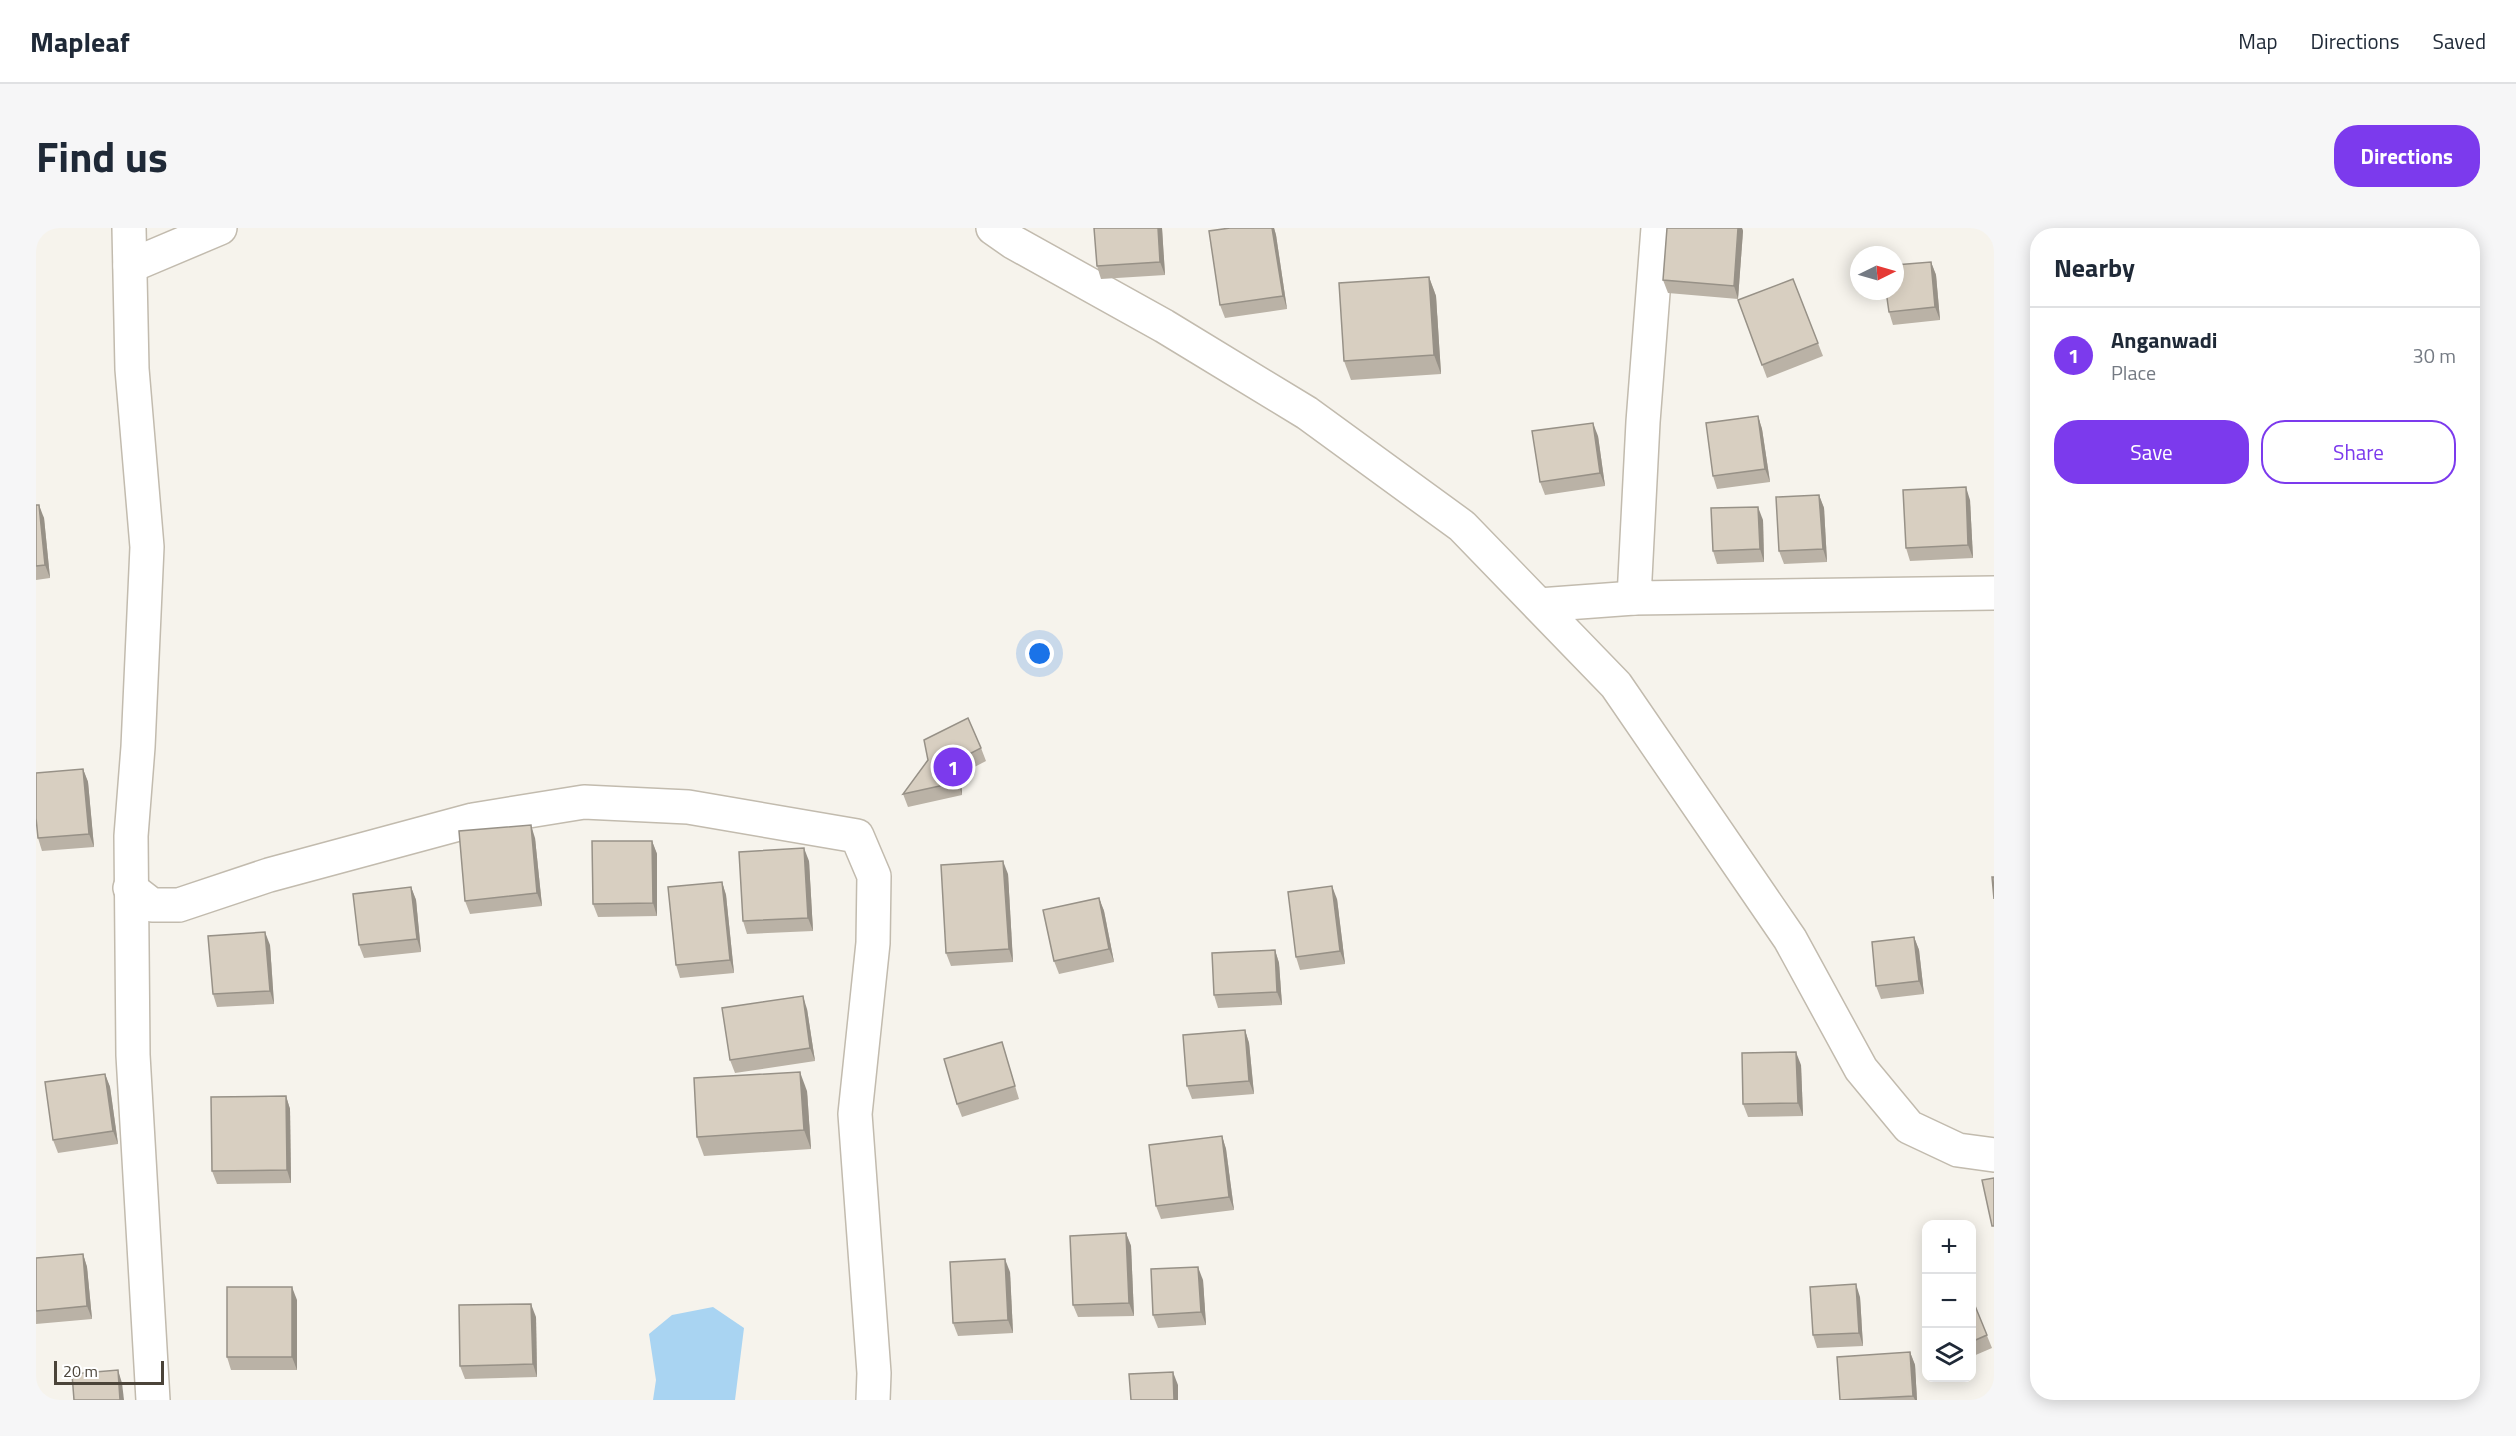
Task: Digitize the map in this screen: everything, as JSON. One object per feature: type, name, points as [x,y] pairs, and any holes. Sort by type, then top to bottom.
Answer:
[{"type":"street","points":[[129,228],[132,369],[147,547],[138,747],[131,836],[133,1055],[153,1400]]},
{"type":"street","points":[[130,266],[220,228]]},
{"type":"street","points":[[993,228],[1013,242],[1164,326],[1307,413],[1462,526],[1616,685],[1790,939],[1861,1069],[1909,1127],[1958,1150],[1994,1155]]},
{"type":"street","points":[[1634,598],[1642,422],[1658,228]]},
{"type":"street","points":[[1539,605],[1634,598],[1994,593]]},
{"type":"street","points":[[130,888],[152,905],[179,905],[269,875],[473,820],[584,802],[688,807],[857,836],[874,876],[873,943],[855,1114],[874,1373],[873,1400]]},
{"type":"water","points":[[713,1307],[744,1328],[735,1400],[653,1400],[656,1380],[649,1334],[672,1315]]},
{"type":"building","points":[[1094,228],[1158,228],[1160,262],[1097,266]]},
{"type":"building","points":[[1230,228],[1272,228],[1283,296],[1220,305],[1209,231]]},
{"type":"building","points":[[1667,228],[1738,228],[1734,286],[1663,280]]},
{"type":"building","points":[[1931,262],[1935,307],[1889,312],[1887,300],[1904,300],[1904,264]]},
{"type":"building","points":[[1429,277],[1434,355],[1344,361],[1339,283]]},
{"type":"building","points":[[1793,279],[1818,343],[1762,365],[1738,300]]},
{"type":"building","points":[[1758,416],[1765,469],[1713,476],[1706,423]]},
{"type":"building","points":[[1593,423],[1600,473],[1540,482],[1532,431]]},
{"type":"building","points":[[1966,487],[1968,545],[1906,548],[1903,490]]},
{"type":"building","points":[[1819,495],[1823,549],[1779,551],[1776,497]]},
{"type":"building","points":[[36,505],[39,505],[45,565],[36,566]]},
{"type":"building","points":[[1758,507],[1760,549],[1713,551],[1711,508]]},
{"type":"building","points":[[968,718],[981,748],[956,761],[958,782],[903,794],[928,760],[924,740]]},
{"type":"building","points":[[83,769],[89,834],[38,838],[36,773]]},
{"type":"building","points":[[531,825],[537,893],[465,901],[459,831]]},
{"type":"building","points":[[592,841],[652,841],[653,903],[593,904]]},
{"type":"building","points":[[804,848],[808,918],[743,921],[739,852]]},
{"type":"building","points":[[1003,861],[1009,949],[946,953],[941,865]]},
{"type":"building","points":[[722,882],[730,960],[676,965],[668,887]]},
{"type":"building","points":[[1332,886],[1340,951],[1296,957],[1288,892]]},
{"type":"building","points":[[411,887],[417,939],[359,945],[353,894]]},
{"type":"building","points":[[1099,898],[1109,949],[1054,961],[1043,910]]},
{"type":"building","points":[[265,932],[270,991],[213,994],[208,936]]},
{"type":"building","points":[[1914,937],[1919,981],[1876,986],[1872,942]]},
{"type":"building","points":[[1275,950],[1277,992],[1214,995],[1212,953]]},
{"type":"building","points":[[803,996],[810,1048],[730,1060],[722,1008]]},
{"type":"building","points":[[1245,1030],[1249,1081],[1187,1086],[1183,1035]]},
{"type":"building","points":[[1002,1042],[1015,1086],[957,1104],[944,1059]]},
{"type":"building","points":[[1796,1052],[1798,1103],[1743,1104],[1742,1053]]},
{"type":"building","points":[[800,1072],[804,1130],[697,1137],[694,1078]]},
{"type":"building","points":[[105,1074],[113,1131],[53,1140],[45,1082]]},
{"type":"building","points":[[286,1096],[287,1170],[212,1171],[211,1097]]},
{"type":"building","points":[[1222,1136],[1229,1197],[1156,1206],[1149,1145]]},
{"type":"building","points":[[1994,1178],[1994,1226],[1992,1226],[1982,1180]]},
{"type":"building","points":[[1126,1233],[1129,1303],[1073,1305],[1070,1236]]},
{"type":"building","points":[[83,1254],[87,1306],[36,1311],[36,1258]]},
{"type":"building","points":[[1005,1259],[1008,1320],[953,1323],[950,1262]]},
{"type":"building","points":[[1198,1267],[1201,1312],[1153,1315],[1151,1269]]},
{"type":"building","points":[[1856,1284],[1859,1333],[1813,1335],[1810,1287]]},
{"type":"building","points":[[227,1287],[292,1287],[292,1357],[227,1357]]},
{"type":"building","points":[[531,1304],[533,1364],[460,1366],[459,1305]]},
{"type":"building","points":[[1976,1308],[1987,1335],[1976,1340]]},
{"type":"building","points":[[1910,1352],[1913,1396],[1840,1400],[1837,1357]]},
{"type":"building","points":[[118,1370],[120,1400],[74,1400],[72,1374]]},
{"type":"building","points":[[1173,1372],[1174,1400],[1131,1400],[1129,1374]]},
{"type":"place","name":"Anganwadi","points":[[953,767]]}]
